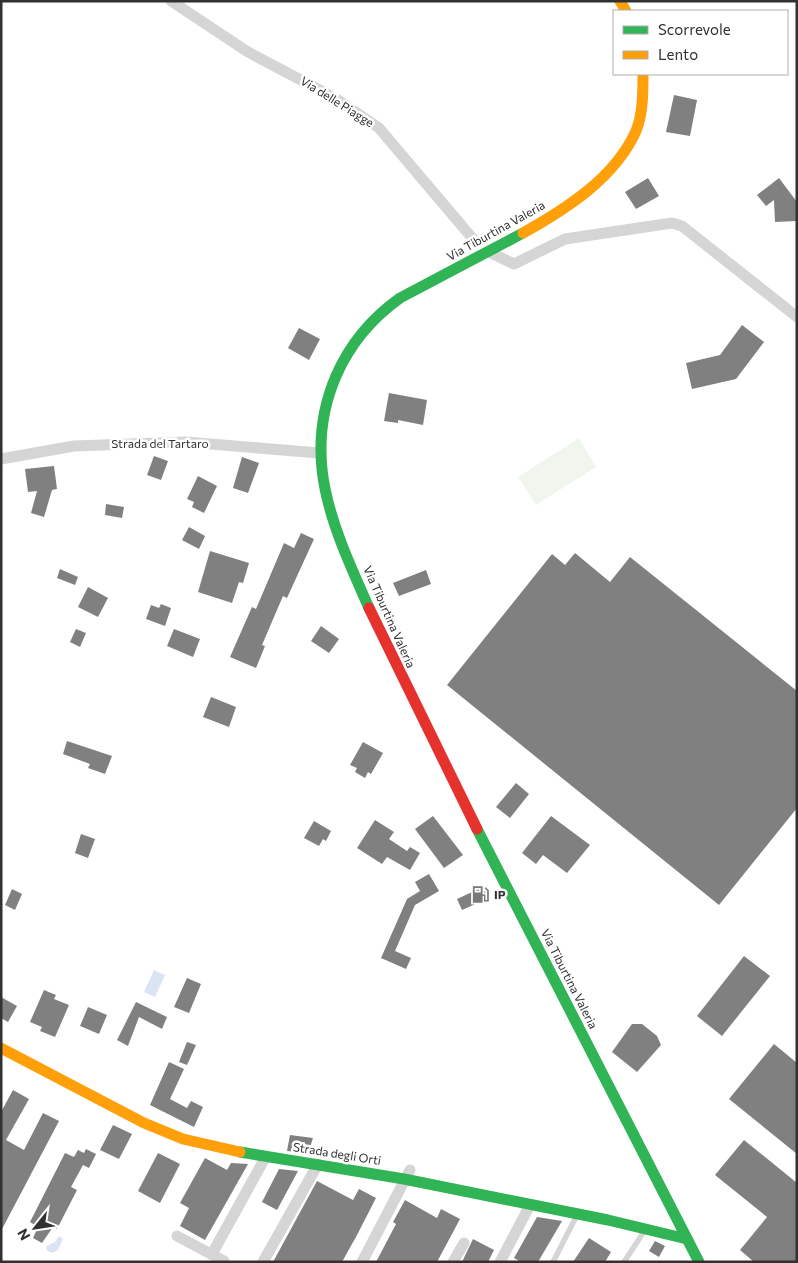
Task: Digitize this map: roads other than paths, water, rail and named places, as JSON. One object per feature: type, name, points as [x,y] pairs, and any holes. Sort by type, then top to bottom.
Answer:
[{"type":"main road","name":"Via Tiburtina Valeria","points":[[643,75],[638,123],[632,139],[617,161],[577,200],[489,252],[397,300],[365,327],[353,342],[333,380],[322,422],[319,453],[329,508],[336,531],[394,660],[458,792],[699,1262]]},
{"type":"main road","name":"Strada degli Orti","points":[[1,1048],[161,1131],[225,1150],[265,1158],[407,1174],[530,1205],[687,1239]]},
{"type":"street","name":"Via delle Piagge","points":[[171,1],[248,52],[336,98],[379,128],[473,239]]},
{"type":"street","points":[[489,252],[514,264],[564,239],[672,223],[682,226],[797,317]]},
{"type":"street","name":"Strada del Tartaro","points":[[1,459],[74,446],[186,442],[319,453]]},
{"type":"street","points":[[212,1254],[265,1158]]},
{"type":"street","points":[[263,1262],[318,1164]]},
{"type":"street","points":[[362,1262],[407,1174]]},
{"type":"street","points":[[500,1262],[530,1205]]},
{"type":"street","points":[[177,1236],[224,1261]]},
{"type":"street","points":[[454,1262],[464,1243]]},
{"type":"lane","points":[[553,1262],[577,1214]]},
{"type":"lane","points":[[624,1262],[645,1229]]},
{"type":"water","points":[[154,970],[165,975],[155,997],[144,992]]},
{"type":"water","points":[[59,1236],[63,1239],[58,1250],[52,1253],[47,1251],[46,1246],[55,1242]]},
{"type":"place","name":"IP","points":[[480,895]]}]
